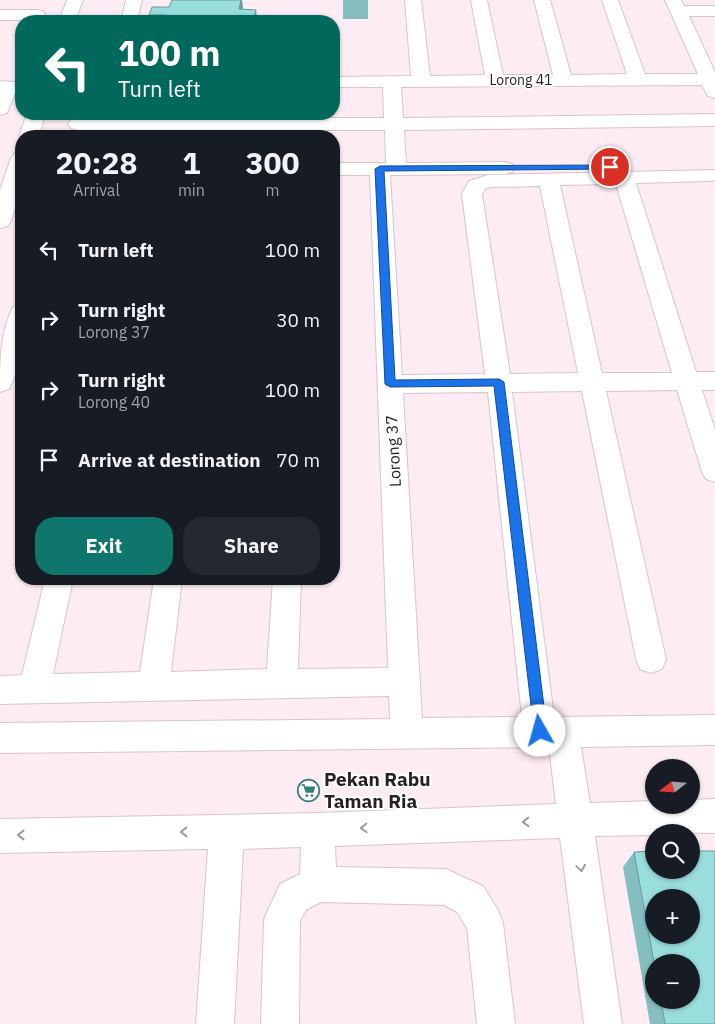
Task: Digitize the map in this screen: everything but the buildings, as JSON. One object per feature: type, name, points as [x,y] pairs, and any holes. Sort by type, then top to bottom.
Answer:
[{"type":"street","points":[[70,15],[75,0]]},
{"type":"street","points":[[130,15],[134,0]]},
{"type":"street","points":[[413,0],[420,81]]},
{"type":"street","points":[[479,0],[494,81]]},
{"type":"street","points":[[542,0],[563,80]]},
{"type":"street","points":[[610,0],[638,80]]},
{"type":"street","points":[[676,6],[715,11]]},
{"type":"street","points":[[676,6],[712,86]]},
{"type":"street","points":[[0,15],[38,12]]},
{"type":"street","name":"Lorong 41","points":[[340,82],[638,80],[712,86]]},
{"type":"street","name":"Lorong 37","points":[[392,81],[395,124],[388,169],[390,384],[407,734]]},
{"type":"street","points":[[0,109],[5,86]]},
{"type":"street","points":[[78,125],[715,120]]},
{"type":"street","points":[[340,169],[712,174]]},
{"type":"street","points":[[603,1024],[575,820],[552,731],[472,194],[476,185],[488,180],[624,178],[712,174]]},
{"type":"street","points":[[624,178],[715,472]]},
{"type":"street","points":[[0,221],[15,180]]},
{"type":"street","points":[[549,180],[651,659]]},
{"type":"street","points":[[0,383],[15,333]]},
{"type":"street","points":[[390,384],[715,380]]},
{"type":"street","points":[[34,690],[58,585]]},
{"type":"street","points":[[154,685],[167,585]]},
{"type":"street","points":[[282,683],[287,585]]},
{"type":"street","points":[[0,690],[154,685],[405,682]]},
{"type":"street","points":[[0,738],[715,730]]},
{"type":"street","points":[[0,836],[318,830],[715,816]]},
{"type":"street","points":[[318,830],[318,884]]},
{"type":"street","points":[[215,1024],[228,831]]},
{"type":"street","points":[[280,1024],[282,919],[293,897],[318,884],[446,887],[470,899],[485,923],[496,1024]]},
{"type":"place","name":"Pekan Rabu Taman Ria","points":[[308,790]]},
{"type":"route","points":[[540,731],[499,382],[390,384],[380,169],[610,167]]}]
